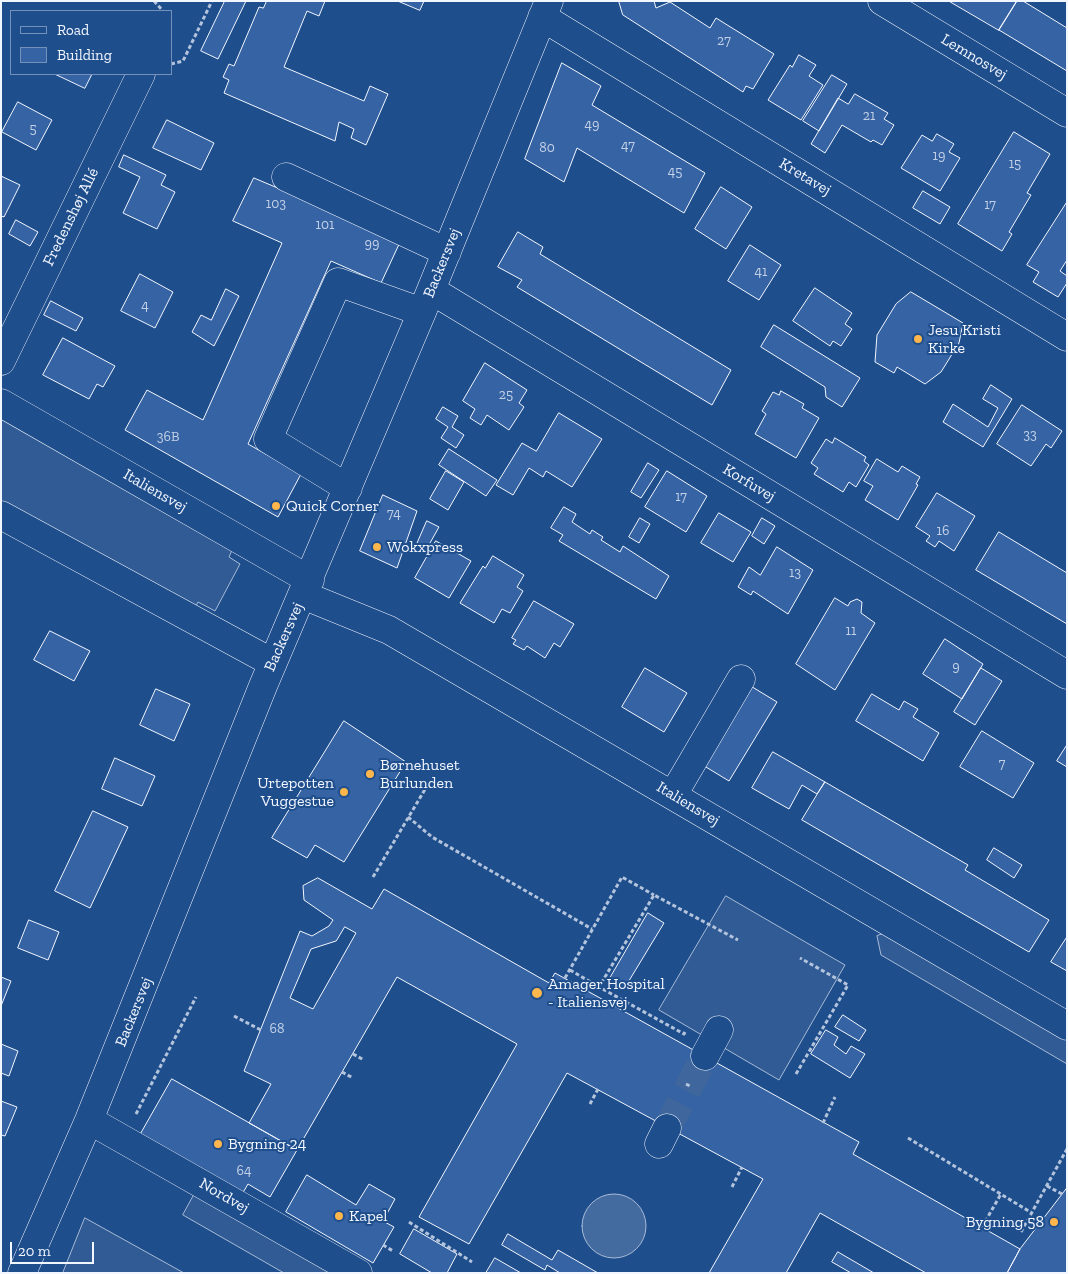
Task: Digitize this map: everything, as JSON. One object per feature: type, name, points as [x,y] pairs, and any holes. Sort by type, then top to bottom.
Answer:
[{"type":"street","name":"Lemnosvej","points":[[882,1],[1067,113]]},
{"type":"street","name":"Backersvej","points":[[22,1273],[89,1120],[273,663],[427,301],[546,9]]},
{"type":"street","name":"Kretavej","points":[[546,9],[1067,337]]},
{"type":"street","name":"Fredenshøj Allé","points":[[1,361],[141,75]]},
{"type":"street","points":[[286,177],[447,252]]},
{"type":"street","name":"Korfuvej","points":[[348,488],[268,439],[338,282],[427,301],[1067,675]]},
{"type":"street","name":"Italiensvej","points":[[1,403],[306,588],[389,630],[1067,1026]]},
{"type":"street","points":[[1,515],[273,663]]},
{"type":"street","points":[[673,795],[741,679]]},
{"type":"street","points":[[705,1056],[719,1030]]},
{"type":"street","name":"Nordvej","points":[[89,1120],[358,1273]]},
{"type":"path","points":[[172,64],[182,61],[212,1]]},
{"type":"path","points":[[373,877],[427,786]]},
{"type":"path","points":[[408,817],[432,837],[592,929]]},
{"type":"path","points":[[565,978],[622,877],[738,940]]},
{"type":"path","points":[[599,987],[654,895]]},
{"type":"path","points":[[796,1074],[848,985],[800,958]]},
{"type":"path","points":[[570,970],[684,1034],[688,1028]]},
{"type":"path","points":[[123,1139],[196,997]]},
{"type":"path","points":[[234,1016],[261,1030]]},
{"type":"path","points":[[353,1054],[364,1060]]},
{"type":"path","points":[[342,1072],[354,1078]]},
{"type":"path","points":[[590,1104],[598,1089]]},
{"type":"path","points":[[823,1123],[835,1097]]},
{"type":"path","points":[[908,1138],[1032,1213]]},
{"type":"path","points":[[1021,1232],[1067,1149]]},
{"type":"path","points":[[732,1187],[742,1167]]},
{"type":"path","points":[[1047,1186],[1062,1194]]},
{"type":"path","points":[[982,1227],[1001,1194]]},
{"type":"path","points":[[409,1222],[472,1262]]},
{"type":"path","points":[[384,1245],[393,1251]]},
{"type":"shaded area","points":[[1,412],[233,548],[229,557],[240,564],[215,611],[198,602],[193,612],[1,502]]},
{"type":"shaded area","points":[[726,896],[845,965],[779,1080],[659,1010]]},
{"type":"shaded area","points":[[885,933],[1067,1039],[1067,1064],[881,955],[877,936]]},
{"type":"shaded area","points":[[614,1194],[632,1199],[637,1203],[641,1208],[646,1226],[641,1244],[637,1249],[632,1253],[614,1258],[596,1253],[591,1249],[587,1244],[582,1226],[587,1208],[591,1203],[596,1199]]},
{"type":"shaded area","points":[[194,1195],[331,1273],[284,1273],[183,1215]]},
{"type":"shaded area","points":[[85,1218],[184,1273],[63,1273]]},
{"type":"building","points":[[225,1],[246,1],[218,59],[201,51]]},
{"type":"building","points":[[267,1],[325,1],[319,16],[307,11],[284,67],[364,101],[370,86],[388,94],[366,145],[351,138],[354,129],[339,122],[335,141],[224,93],[229,80],[223,77],[229,64],[234,66],[259,7],[263,8]]},
{"type":"building","points":[[398,1],[424,1],[420,10]]},
{"type":"building","points":[[619,1],[654,1],[656,8],[670,2],[710,28],[716,18],[774,54],[753,89],[746,86],[743,92],[623,15]]},
{"type":"building","points":[[949,1],[1017,1],[999,30]]},
{"type":"building","points":[[1017,1],[1023,1],[1067,28],[1067,71],[999,30]]},
{"type":"building","points":[[799,55],[816,65],[809,76],[823,85],[801,120],[768,100],[790,65],[792,67]]},
{"type":"building","points":[[562,63],[601,86],[592,105],[705,173],[684,213],[577,148],[564,182],[525,159]]},
{"type":"building","points":[[57,75],[92,75],[85,88]]},
{"type":"building","points":[[832,75],[847,84],[819,131],[803,121]]},
{"type":"building","points":[[855,94],[888,113],[884,119],[894,125],[882,145],[873,140],[871,142],[842,125],[825,153],[811,144],[838,98],[848,104]]},
{"type":"building","points":[[18,102],[52,120],[36,150],[2,132]]},
{"type":"building","points":[[167,120],[214,143],[201,170],[153,148]]},
{"type":"building","points":[[1014,132],[1050,154],[1027,193],[1031,195],[1009,232],[1012,234],[1002,251],[958,224]]},
{"type":"building","points":[[937,134],[954,144],[949,152],[960,158],[940,191],[901,168],[922,135],[932,141]]},
{"type":"building","points":[[124,155],[166,175],[161,185],[175,192],[157,229],[123,213],[140,177],[119,167]]},
{"type":"building","points":[[1,176],[20,185],[4,217],[1,216]]},
{"type":"building","points":[[254,178],[401,240],[381,283],[331,261],[248,444],[301,474],[278,517],[125,430],[147,390],[203,420],[282,243],[233,221]]},
{"type":"building","points":[[721,187],[752,207],[726,249],[695,229]]},
{"type":"building","points":[[923,191],[950,207],[940,224],[913,208]]},
{"type":"building","points":[[1067,202],[1067,260],[1060,271],[1067,276],[1067,283],[1058,297],[1033,282],[1039,272],[1027,265]]},
{"type":"building","points":[[16,220],[38,232],[30,246],[9,234]]},
{"type":"building","points":[[518,232],[543,247],[540,254],[731,370],[712,405],[517,287],[522,280],[498,267]]},
{"type":"building","points":[[750,245],[781,265],[759,300],[728,281]]},
{"type":"building","points":[[140,274],[173,292],[155,328],[121,311]]},
{"type":"building","points":[[815,288],[852,313],[845,324],[852,329],[841,346],[833,341],[830,346],[793,321]]},
{"type":"building","points":[[226,289],[239,296],[214,346],[192,332],[201,315],[211,320]]},
{"type":"building","name":"Jesu Kristi Kirke","points":[[911,292],[963,323],[959,343],[941,372],[925,384],[897,367],[894,373],[875,362],[877,335],[896,304]]},
{"type":"building","points":[[51,301],[83,318],[76,331],[44,315]]},
{"type":"building","points":[[774,325],[860,378],[842,407],[826,397],[825,387],[761,347]]},
{"type":"building","points":[[63,338],[115,366],[103,387],[97,384],[89,399],[43,375]]},
{"type":"building","points":[[485,363],[527,390],[519,403],[524,407],[509,430],[487,415],[481,425],[470,418],[475,409],[463,401]]},
{"type":"building","points":[[991,385],[1012,399],[983,447],[943,422],[953,404],[988,427],[998,408],[983,399]]},
{"type":"building","points":[[781,391],[804,404],[802,408],[819,418],[796,458],[755,434],[766,414],[762,411],[773,392],[779,395]]},
{"type":"building","points":[[1022,405],[1062,431],[1051,448],[1046,444],[1031,466],[997,444]]},
{"type":"building","points":[[443,407],[458,416],[452,427],[464,435],[456,448],[441,438],[448,427],[436,419]]},
{"type":"building","points":[[559,413],[602,439],[572,487],[546,471],[543,477],[529,468],[513,495],[496,485],[522,443],[536,451]]},
{"type":"building","points":[[835,438],[866,457],[864,461],[869,465],[856,487],[849,482],[843,492],[814,474],[818,468],[811,463],[826,439],[832,443]]},
{"type":"building","points":[[449,449],[497,480],[486,496],[439,465]]},
{"type":"building","points":[[877,459],[898,472],[902,466],[920,477],[916,484],[918,485],[898,520],[865,500],[873,486],[864,481]]},
{"type":"building","points":[[648,463],[659,470],[641,498],[631,492]]},
{"type":"building","points":[[446,471],[464,482],[448,510],[430,499]]},
{"type":"building","points":[[667,471],[707,496],[686,532],[645,507]]},
{"type":"building","points":[[937,493],[975,516],[954,551],[939,541],[935,547],[926,541],[930,536],[916,527]]},
{"type":"building","points":[[383,495],[417,511],[397,568],[360,551]]},
{"type":"building","points":[[564,507],[576,514],[572,522],[590,534],[592,530],[603,537],[601,540],[620,552],[623,546],[669,576],[656,599],[559,541],[563,535],[551,528]]},
{"type":"building","points":[[719,513],[751,532],[733,562],[701,543]]},
{"type":"building","points":[[640,518],[650,524],[639,543],[629,537]]},
{"type":"building","points":[[762,518],[775,526],[764,544],[752,536]]},
{"type":"building","points":[[427,521],[439,527],[426,550],[417,544]]},
{"type":"building","points":[[999,532],[1067,573],[1067,624],[976,570]]},
{"type":"building","points":[[436,541],[471,561],[449,598],[415,578]]},
{"type":"building","points":[[777,547],[813,570],[788,614],[753,591],[751,595],[738,587],[749,567],[760,575]]},
{"type":"building","points":[[493,556],[524,575],[517,587],[523,591],[510,613],[502,609],[494,623],[460,603],[483,566],[485,568]]},
{"type":"building","points":[[835,598],[848,606],[850,602],[857,599],[862,602],[861,613],[875,623],[835,690],[796,664]]},
{"type":"building","points":[[534,601],[574,624],[560,647],[554,643],[545,658],[527,646],[524,650],[513,644],[516,640],[512,638]]},
{"type":"building","points":[[50,631],[90,651],[74,681],[34,660]]},
{"type":"building","points":[[945,639],[983,664],[962,699],[923,674]]},
{"type":"building","points":[[645,668],[687,693],[664,732],[622,707]]},
{"type":"building","points":[[981,668],[1002,681],[975,725],[954,712]]},
{"type":"building","points":[[749,685],[777,702],[729,781],[701,764]]},
{"type":"building","points":[[156,689],[190,704],[174,741],[140,725]]},
{"type":"building","points":[[872,694],[899,710],[904,701],[918,709],[913,717],[939,733],[923,761],[856,721]]},
{"type":"building","name":"Urtepotten Vuggestue","points":[[344,721],[406,762],[344,862],[315,845],[307,858],[272,838]]},
{"type":"building","points":[[982,731],[1034,763],[1013,798],[960,767]]},
{"type":"building","points":[[1067,745],[1067,767],[1057,761]]},
{"type":"building","points":[[773,752],[825,782],[817,794],[802,785],[789,809],[752,788]]},
{"type":"building","points":[[115,758],[155,776],[142,806],[102,789]]},
{"type":"building","points":[[825,782],[968,865],[965,870],[1049,920],[1029,952],[802,820]]},
{"type":"building","points":[[93,811],[128,827],[90,908],[55,891]]},
{"type":"building","points":[[994,848],[1022,865],[1014,878],[987,860]]},
{"type":"building","name":"Amager Hospital - Italiensvej","points":[[318,878],[372,909],[384,889],[549,983],[555,973],[859,1142],[853,1154],[1020,1249],[1007,1273],[926,1273],[820,1213],[786,1273],[709,1273],[763,1179],[567,1073],[469,1244],[419,1217],[517,1044],[397,977],[297,1150],[249,1123],[271,1084],[244,1071],[300,931],[312,936],[329,926],[333,920],[304,900],[303,886]],"holes":[[[345,927],[356,933],[313,1009],[290,998],[311,949],[336,941]]]},
{"type":"building","points":[[648,913],[664,923],[624,989],[609,980]]},
{"type":"building","points":[[29,920],[59,932],[48,960],[18,948]]},
{"type":"building","points":[[1067,937],[1067,971],[1051,962]]},
{"type":"building","points":[[1,977],[11,981],[1,1006]]},
{"type":"building","points":[[843,1015],[866,1030],[859,1041],[835,1027]]},
{"type":"building","points":[[826,1030],[838,1037],[834,1045],[846,1054],[851,1046],[865,1054],[850,1078],[811,1054]]},
{"type":"building","points":[[1,1044],[18,1051],[9,1076],[1,1073]]},
{"type":"building","name":"Bygning 24","points":[[172,1079],[297,1150],[270,1197],[248,1184],[241,1196],[139,1137]]},
{"type":"building","points":[[1,1101],[17,1107],[5,1136],[1,1135]]},
{"type":"building","name":"Kapel","points":[[307,1175],[356,1205],[369,1184],[395,1199],[383,1221],[394,1227],[373,1263],[286,1212]]},
{"type":"building","name":"Bygning 58","points":[[1067,1188],[1067,1273],[1007,1273],[1020,1249]]},
{"type":"building","points":[[414,1229],[457,1254],[447,1273],[432,1273],[400,1254]]},
{"type":"building","points":[[508,1234],[552,1260],[558,1250],[598,1273],[560,1273],[547,1265],[545,1270],[502,1245]]},
{"type":"building","points":[[838,1252],[874,1273],[851,1273],[832,1262]]},
{"type":"building","points":[[495,1258],[521,1273],[486,1273]]},
{"type":"tunnel","points":[[667,1128],[705,1056]]},
{"type":"place","name":"Jesu Kristi Kirke","points":[[918,339]]},
{"type":"place","name":"Quick Corner","points":[[276,506]]},
{"type":"place","name":"Wokxpress","points":[[377,547]]},
{"type":"place","name":"Børnehuset Burlunden","points":[[370,774]]},
{"type":"place","name":"Urtepotten Vuggestue","points":[[344,792]]},
{"type":"place","name":"Amager Hospital - Italiensvej","points":[[537,993]]},
{"type":"place","name":"Bygning 24","points":[[218,1144]]},
{"type":"place","name":"Kapel","points":[[339,1216]]},
{"type":"place","name":"Bygning 58","points":[[1054,1222]]}]
